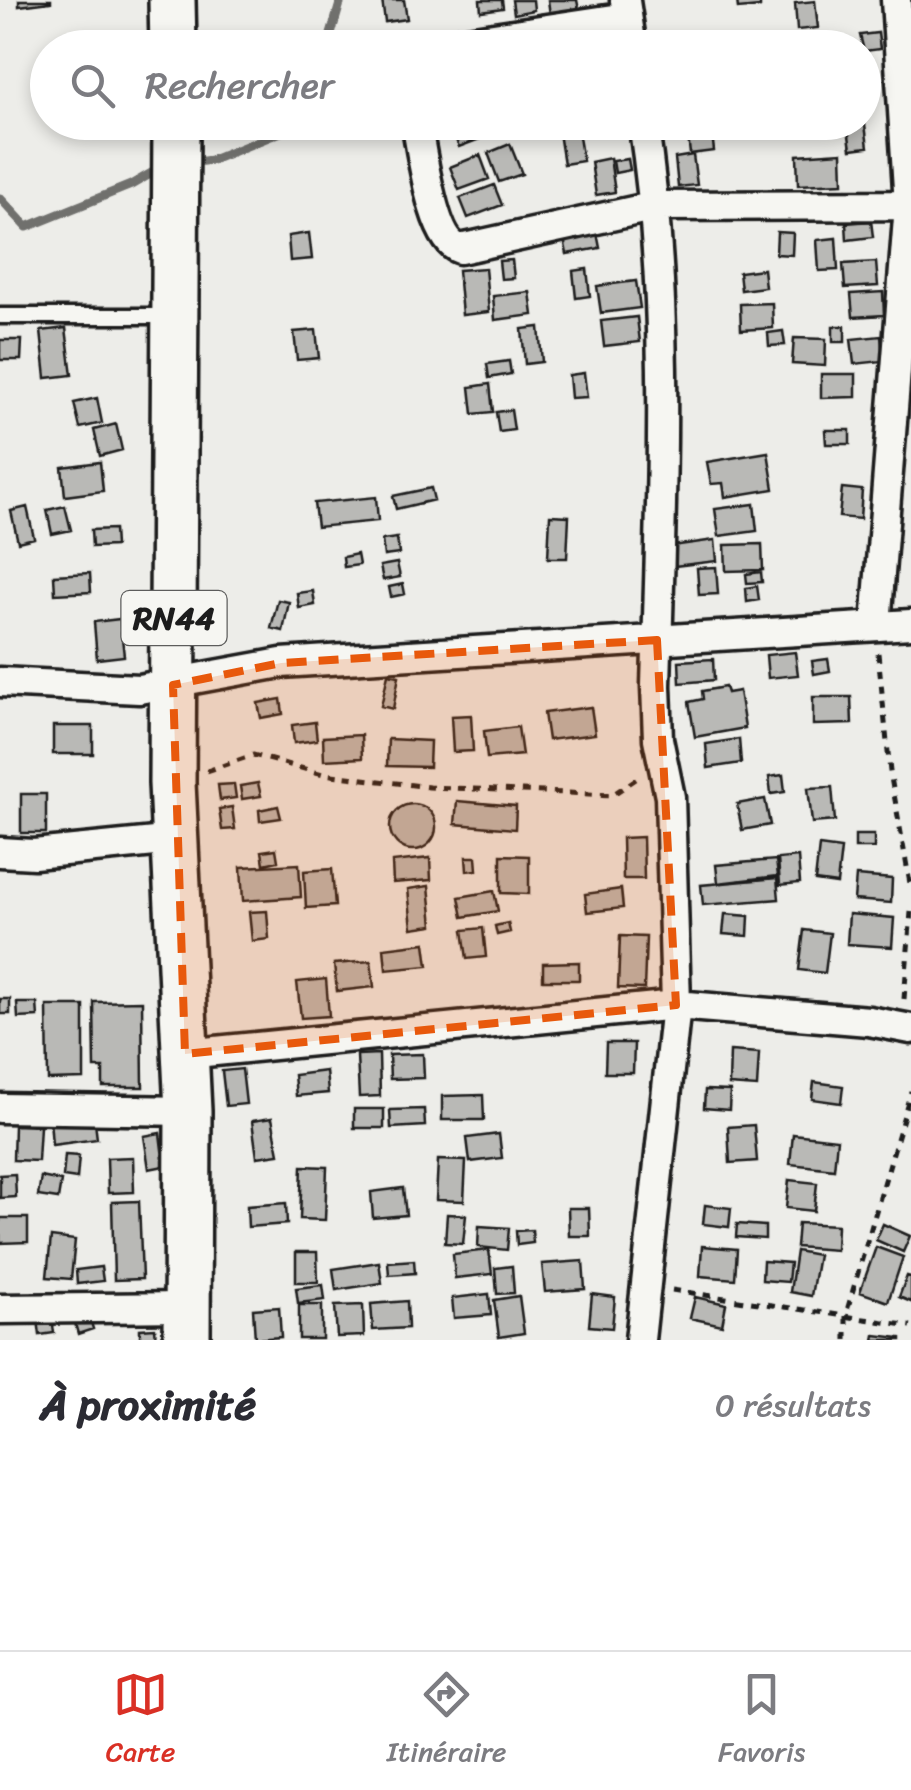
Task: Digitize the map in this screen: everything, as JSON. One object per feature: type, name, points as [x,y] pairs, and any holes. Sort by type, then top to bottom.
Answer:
[{"type":"main road","points":[[172,0],[173,30]]},
{"type":"main road","name":"RN44","points":[[177,150],[172,783],[188,1110],[187,1323]]},
{"type":"street","points":[[876,626],[910,205],[896,0]]},
{"type":"street","points":[[513,30],[626,8]]},
{"type":"street","points":[[420,140],[438,225],[451,247],[460,250],[656,206],[910,205]]},
{"type":"street","points":[[640,1340],[676,1005],[670,798],[658,739],[663,310],[656,206],[646,140]]},
{"type":"street","points":[[0,682],[139,690],[281,662],[911,624]]},
{"type":"street","points":[[0,852],[34,854],[175,840]]},
{"type":"street","points":[[185,1054],[676,1005],[868,1021],[911,1029]]},
{"type":"street","points":[[0,1108],[188,1110]]},
{"type":"street","points":[[0,1309],[187,1323]]},
{"type":"lane","points":[[0,316],[175,316]]},
{"type":"path","points":[[876,626],[890,772],[911,889]]},
{"type":"path","points":[[172,783],[253,755],[323,774],[429,788],[612,795],[663,762]]},
{"type":"path","points":[[911,912],[904,1003],[911,1012]]},
{"type":"path","points":[[846,1340],[846,1314],[911,1091]]},
{"type":"path","points":[[646,1286],[911,1326]]},
{"type":"highlighted area","points":[[657,640],[676,1005],[185,1054],[173,685],[281,663]]},
{"type":"building","points":[[19,0],[51,0],[51,2],[19,6]]},
{"type":"building","points":[[382,0],[404,0],[407,19],[385,22]]},
{"type":"building","points":[[480,0],[502,0],[503,8],[481,11]]},
{"type":"building","points":[[512,0],[533,0],[534,10],[514,14]]},
{"type":"building","points":[[548,0],[577,0],[579,10],[550,15]]},
{"type":"building","points":[[737,0],[760,0],[760,7],[738,9]]},
{"type":"building","points":[[815,1],[818,28],[797,30],[795,3]]},
{"type":"building","points":[[456,140],[477,140],[459,147]]},
{"type":"building","points":[[560,140],[580,140],[583,161],[564,164]]},
{"type":"building","points":[[688,140],[713,140],[714,151],[690,154]]},
{"type":"building","points":[[850,140],[867,140],[868,147],[851,149]]},
{"type":"building","points":[[510,144],[522,174],[499,182],[488,153]]},
{"type":"building","points":[[842,152],[843,183],[798,185],[797,155]]},
{"type":"building","points":[[480,155],[489,179],[459,190],[450,167]]},
{"type":"building","points":[[693,155],[697,185],[678,187],[675,158]]},
{"type":"building","points":[[610,158],[615,192],[596,195],[591,162]]},
{"type":"building","points":[[628,159],[630,170],[615,173],[613,161]]},
{"type":"building","points":[[494,185],[502,205],[468,218],[460,198]]},
{"type":"building","points":[[871,221],[873,237],[847,240],[846,223]]},
{"type":"building","points":[[596,228],[600,248],[567,254],[563,234]]},
{"type":"building","points":[[777,232],[793,233],[792,255],[776,254]]},
{"type":"building","points":[[309,233],[312,259],[290,261],[288,236]]},
{"type":"building","points":[[836,238],[838,270],[819,271],[817,240]]},
{"type":"building","points":[[512,260],[514,278],[501,279],[499,261]]},
{"type":"building","points":[[876,262],[878,286],[845,288],[843,264]]},
{"type":"building","points":[[485,268],[489,312],[462,315],[458,270]]},
{"type":"building","points":[[587,269],[590,296],[576,298],[573,271]]},
{"type":"building","points":[[763,269],[765,287],[741,290],[739,272]]},
{"type":"building","points":[[636,281],[640,308],[601,313],[597,286]]},
{"type":"building","points":[[530,292],[533,315],[495,320],[493,296]]},
{"type":"building","points":[[883,292],[884,315],[853,317],[851,294]]},
{"type":"building","points":[[772,303],[773,328],[741,330],[740,304]]},
{"type":"building","points":[[637,317],[640,342],[604,346],[601,321]]},
{"type":"building","points":[[833,326],[845,326],[845,342],[833,342]]},
{"type":"building","points":[[539,327],[542,362],[525,364],[522,329]]},
{"type":"building","points":[[66,328],[72,375],[46,378],[41,331]]},
{"type":"building","points":[[316,330],[319,358],[297,360],[294,332]]},
{"type":"building","points":[[783,331],[785,345],[769,346],[768,333]]},
{"type":"building","points":[[881,336],[883,361],[854,364],[851,339]]},
{"type":"building","points":[[794,338],[826,339],[825,366],[792,364]]},
{"type":"building","points":[[0,340],[22,340],[21,360],[0,360]]},
{"type":"building","points":[[509,361],[511,374],[489,378],[487,364]]},
{"type":"building","points":[[584,373],[587,397],[571,398],[569,375]]},
{"type":"building","points":[[821,374],[856,374],[856,397],[821,398]]},
{"type":"building","points":[[490,384],[493,412],[473,414],[470,387]]},
{"type":"building","points":[[97,398],[102,423],[80,428],[74,403]]},
{"type":"building","points":[[511,410],[514,430],[499,432],[496,412]]},
{"type":"building","points":[[116,424],[122,450],[100,456],[94,430]]},
{"type":"building","points":[[825,430],[850,430],[850,444],[826,444]]},
{"type":"building","points":[[768,452],[774,489],[725,497],[723,483],[711,484],[707,462]]},
{"type":"building","points":[[100,462],[103,491],[65,496],[62,467]]},
{"type":"building","points":[[431,488],[434,500],[396,509],[393,496]]},
{"type":"building","points":[[842,488],[862,490],[860,519],[839,517]]},
{"type":"building","points":[[376,497],[378,521],[317,527],[314,503]]},
{"type":"building","points":[[754,504],[757,531],[719,536],[715,509]]},
{"type":"building","points":[[65,506],[71,530],[52,534],[47,510]]},
{"type":"building","points":[[27,507],[34,538],[18,542],[11,511]]},
{"type":"building","points":[[550,515],[569,516],[567,558],[548,558]]},
{"type":"building","points":[[114,529],[115,546],[92,547],[91,530]]},
{"type":"building","points":[[397,538],[399,554],[384,556],[382,540]]},
{"type":"building","points":[[715,540],[717,561],[674,566],[672,546]]},
{"type":"building","points":[[762,544],[763,570],[726,571],[725,545]]},
{"type":"building","points":[[357,554],[359,565],[344,567],[343,557]]},
{"type":"building","points":[[397,563],[400,577],[383,580],[380,566]]},
{"type":"building","points":[[716,567],[718,594],[699,595],[697,568]]},
{"type":"building","points":[[761,572],[762,582],[747,583],[746,574]]},
{"type":"building","points":[[90,573],[91,592],[55,594],[54,575]]},
{"type":"building","points":[[403,584],[405,594],[391,597],[389,587]]},
{"type":"building","points":[[757,586],[759,600],[747,602],[746,588]]},
{"type":"building","points":[[313,591],[315,605],[299,608],[297,593]]},
{"type":"building","points":[[278,600],[289,602],[283,631],[271,628]]},
{"type":"building","points":[[120,619],[124,656],[97,659],[94,622]]},
{"type":"building","points":[[795,652],[798,675],[768,678],[766,655]]},
{"type":"building","points":[[713,659],[714,680],[680,683],[679,661]]},
{"type":"building","points":[[828,659],[830,671],[814,674],[812,661]]},
{"type":"building","points":[[388,674],[399,676],[393,709],[381,706]]},
{"type":"building","points":[[725,687],[727,693],[739,691],[745,728],[695,737],[689,702],[703,699],[702,691]]},
{"type":"building","points":[[813,697],[851,697],[852,724],[813,725]]},
{"type":"building","points":[[281,699],[283,714],[261,718],[258,703]]},
{"type":"building","points":[[591,707],[595,734],[548,740],[544,713]]},
{"type":"building","points":[[471,715],[473,751],[453,752],[451,716]]},
{"type":"building","points":[[315,722],[317,740],[294,743],[292,725]]},
{"type":"building","points":[[53,726],[93,726],[93,754],[53,754]]},
{"type":"building","points":[[518,727],[522,755],[487,758],[484,731]]},
{"type":"building","points":[[361,735],[362,758],[324,760],[323,737]]},
{"type":"building","points":[[388,739],[430,741],[429,767],[387,766]]},
{"type":"building","points":[[739,739],[741,763],[708,768],[706,744]]},
{"type":"building","points":[[783,775],[785,792],[771,794],[769,777]]},
{"type":"building","points":[[258,783],[261,796],[242,799],[240,786]]},
{"type":"building","points":[[234,784],[236,798],[220,800],[218,785]]},
{"type":"building","points":[[832,787],[835,821],[812,823],[808,788]]},
{"type":"building","points":[[21,794],[46,794],[46,833],[21,833]]},
{"type":"building","points":[[765,799],[770,825],[742,830],[737,804]]},
{"type":"building","points":[[457,801],[516,806],[515,829],[455,824]]},
{"type":"building","points":[[413,804],[429,811],[436,827],[429,843],[413,850],[397,843],[390,827],[397,811]]},
{"type":"building","points":[[278,806],[281,818],[260,821],[259,810]]},
{"type":"building","points":[[232,807],[235,829],[222,830],[219,809]]},
{"type":"building","points":[[855,835],[874,835],[874,848],[855,848]]},
{"type":"building","points":[[643,837],[644,879],[623,879],[622,838]]},
{"type":"building","points":[[819,846],[841,849],[837,884],[815,881]]},
{"type":"building","points":[[276,849],[278,861],[264,864],[262,851]]},
{"type":"building","points":[[501,855],[529,856],[529,894],[501,893]]},
{"type":"building","points":[[466,857],[476,857],[477,870],[467,871]]},
{"type":"building","points":[[798,857],[800,883],[780,885],[778,859]]},
{"type":"building","points":[[430,858],[431,880],[393,883],[392,862]]},
{"type":"building","points":[[776,860],[778,876],[718,883],[716,865]]},
{"type":"building","points":[[299,864],[301,897],[243,901],[241,867]]},
{"type":"building","points":[[332,869],[335,906],[306,908],[304,871]]},
{"type":"building","points":[[856,876],[892,879],[891,903],[854,900]]},
{"type":"building","points":[[777,878],[779,899],[703,905],[701,885]]},
{"type":"building","points":[[429,886],[433,925],[412,928],[408,889]]},
{"type":"building","points":[[621,889],[623,908],[587,912],[585,894]]},
{"type":"building","points":[[494,891],[498,911],[463,917],[459,897]]},
{"type":"building","points":[[267,911],[269,939],[252,941],[249,912]]},
{"type":"building","points":[[725,914],[749,916],[748,936],[723,934]]},
{"type":"building","points":[[849,914],[894,918],[892,947],[847,944]]},
{"type":"building","points":[[508,923],[510,932],[497,935],[495,926]]},
{"type":"building","points":[[483,928],[486,957],[467,959],[463,930]]},
{"type":"building","points":[[804,930],[830,933],[825,973],[799,970]]},
{"type":"building","points":[[620,936],[646,937],[644,989],[618,988]]},
{"type":"building","points":[[425,943],[428,966],[386,970],[384,948]]},
{"type":"building","points":[[371,961],[374,987],[337,991],[334,964]]},
{"type":"building","points":[[579,962],[579,980],[543,980],[543,963]]},
{"type":"building","points":[[326,979],[329,1016],[301,1018],[297,982]]},
{"type":"building","points":[[0,999],[10,999],[10,1014],[0,1014]]},
{"type":"building","points":[[142,1001],[143,1087],[103,1087],[103,1068],[95,1068],[94,1002]]},
{"type":"building","points":[[17,1003],[37,1003],[38,1017],[18,1018]]},
{"type":"building","points":[[47,1006],[84,1006],[84,1079],[48,1080]]},
{"type":"building","points":[[606,1043],[634,1043],[633,1073],[605,1073]]},
{"type":"building","points":[[730,1051],[759,1053],[757,1087],[729,1085]]},
{"type":"building","points":[[379,1054],[380,1096],[359,1097],[357,1055]]},
{"type":"building","points":[[423,1054],[424,1078],[390,1079],[389,1055]]},
{"type":"building","points":[[242,1069],[246,1104],[226,1106],[222,1071]]},
{"type":"building","points":[[326,1071],[328,1093],[296,1096],[294,1075]]},
{"type":"building","points":[[814,1082],[843,1086],[841,1103],[812,1099]]},
{"type":"building","points":[[705,1090],[730,1091],[729,1110],[704,1108]]},
{"type":"building","points":[[483,1095],[484,1120],[442,1120],[442,1096]]},
{"type":"building","points":[[354,1109],[384,1109],[384,1128],[354,1128]]},
{"type":"building","points":[[424,1109],[425,1126],[391,1128],[390,1110]]},
{"type":"building","points":[[94,1114],[97,1139],[52,1145],[50,1119]]},
{"type":"building","points":[[272,1118],[279,1154],[257,1157],[252,1121]]},
{"type":"building","points":[[14,1125],[40,1126],[38,1161],[13,1160]]},
{"type":"building","points":[[754,1125],[757,1161],[730,1163],[728,1127]]},
{"type":"building","points":[[160,1133],[164,1166],[149,1169],[144,1136]]},
{"type":"building","points":[[499,1134],[502,1158],[470,1162],[467,1138]]},
{"type":"building","points":[[793,1134],[837,1139],[834,1169],[790,1164]]},
{"type":"building","points":[[65,1155],[79,1156],[77,1179],[63,1177]]},
{"type":"building","points":[[133,1157],[134,1192],[108,1193],[107,1158]]},
{"type":"building","points":[[438,1160],[466,1161],[464,1201],[436,1200]]},
{"type":"building","points":[[302,1166],[327,1167],[325,1220],[300,1219]]},
{"type":"building","points":[[15,1174],[16,1197],[0,1198],[0,1175]]},
{"type":"building","points":[[41,1177],[61,1181],[58,1199],[38,1196]]},
{"type":"building","points":[[789,1180],[817,1183],[814,1211],[786,1208]]},
{"type":"building","points":[[403,1188],[406,1215],[373,1218],[371,1192]]},
{"type":"building","points":[[139,1201],[142,1279],[114,1280],[112,1202]]},
{"type":"building","points":[[286,1203],[287,1224],[248,1227],[247,1206]]},
{"type":"building","points":[[705,1205],[731,1208],[729,1227],[703,1224]]},
{"type":"building","points":[[568,1208],[589,1208],[590,1236],[569,1236]]},
{"type":"building","points":[[447,1214],[466,1215],[463,1244],[445,1243]]},
{"type":"building","points":[[0,1218],[28,1218],[28,1242],[0,1243]]},
{"type":"building","points":[[798,1223],[837,1225],[836,1250],[796,1247]]},
{"type":"building","points":[[737,1224],[765,1226],[765,1239],[736,1237]]},
{"type":"building","points":[[883,1224],[910,1236],[903,1252],[876,1240]]},
{"type":"building","points":[[479,1226],[509,1228],[507,1250],[478,1247]]},
{"type":"building","points":[[532,1230],[533,1243],[517,1245],[516,1231]]},
{"type":"building","points":[[51,1237],[75,1240],[71,1279],[47,1277]]},
{"type":"building","points":[[702,1246],[737,1249],[735,1279],[700,1276]]},
{"type":"building","points":[[876,1247],[903,1257],[888,1302],[860,1292]]},
{"type":"building","points":[[489,1250],[492,1274],[455,1278],[453,1254]]},
{"type":"building","points":[[796,1251],[818,1255],[811,1296],[790,1292]]},
{"type":"building","points":[[296,1252],[317,1252],[318,1282],[296,1282]]},
{"type":"building","points":[[414,1260],[415,1273],[389,1275],[388,1262]]},
{"type":"building","points":[[583,1261],[585,1289],[545,1292],[542,1264]]},
{"type":"building","points":[[763,1261],[790,1263],[788,1282],[762,1280]]},
{"type":"building","points":[[379,1262],[382,1283],[336,1290],[333,1269]]},
{"type":"building","points":[[512,1266],[514,1293],[497,1294],[495,1268]]},
{"type":"building","points":[[101,1267],[103,1281],[77,1284],[76,1270]]},
{"type":"building","points":[[907,1276],[911,1277],[911,1302],[899,1297]]},
{"type":"building","points":[[323,1285],[325,1300],[298,1303],[296,1288]]},
{"type":"building","points":[[489,1294],[491,1315],[454,1318],[452,1298]]},
{"type":"building","points":[[592,1294],[615,1297],[612,1328],[589,1326]]},
{"type":"building","points":[[519,1296],[524,1333],[499,1337],[494,1300]]},
{"type":"building","points":[[695,1297],[726,1304],[722,1325],[690,1318]]},
{"type":"building","points":[[407,1301],[408,1328],[373,1330],[371,1304]]},
{"type":"building","points":[[299,1305],[322,1305],[322,1339],[299,1339]]},
{"type":"building","points":[[363,1305],[364,1336],[337,1337],[335,1306]]},
{"type":"building","points":[[279,1307],[281,1337],[255,1339],[253,1309]]},
{"type":"building","points":[[89,1316],[93,1329],[78,1334],[74,1320]]},
{"type":"building","points":[[52,1318],[54,1333],[40,1335],[38,1320]]},
{"type":"building","points":[[155,1328],[156,1340],[140,1340],[140,1329]]},
{"type":"building","points":[[875,1335],[901,1338],[901,1340],[874,1340]]},
{"type":"waterway","points":[[332,30],[341,0]]},
{"type":"waterway","points":[[187,163],[212,160],[261,140]]},
{"type":"waterway","points":[[0,198],[27,227],[131,185],[162,167]]}]
